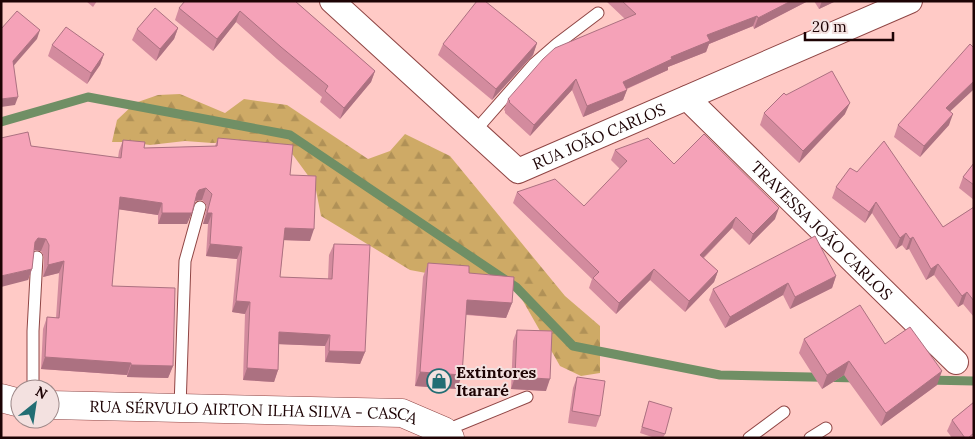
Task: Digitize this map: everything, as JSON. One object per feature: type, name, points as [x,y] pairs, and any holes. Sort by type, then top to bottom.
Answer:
[{"type":"street","name":"RUA JOÃO CARLOS","points":[[332,1],[518,171],[910,1]]},
{"type":"street","name":"TRAVESSA JOÃO CARLOS","points":[[687,98],[956,362]]},
{"type":"street","name":"RUA SÉRVULO AIRTON ILHA SILVA - CASCA","points":[[60,405],[402,413],[447,434]]},
{"type":"lane","points":[[475,131],[534,64],[598,13]]},
{"type":"lane","points":[[180,407],[185,260],[200,207]]},
{"type":"lane","points":[[33,379],[33,331],[37,258]]},
{"type":"lane","points":[[447,434],[527,397]]},
{"type":"lane","points":[[749,438],[784,412]]},
{"type":"lane","points":[[810,438],[826,428]]},
{"type":"green space","points":[[180,94],[225,113],[244,99],[287,105],[368,159],[390,151],[405,134],[450,156],[565,296],[600,326],[600,373],[581,376],[560,366],[519,294],[490,274],[437,275],[410,270],[321,216],[315,185],[293,155],[281,145],[185,141],[150,145],[112,142],[117,120],[135,103],[158,95]]},
{"type":"building","points":[[185,1],[295,1],[375,71],[344,108],[325,91],[328,86],[240,11],[217,39],[179,8]]},
{"type":"building","points":[[477,1],[485,1],[537,43],[496,89],[443,44]]},
{"type":"building","points":[[622,1],[791,1],[758,18],[757,16],[707,35],[710,41],[671,57],[672,59],[623,82],[627,90],[587,106],[576,79],[534,125],[508,99],[555,48],[636,14]]},
{"type":"building","points":[[155,8],[178,28],[160,49],[137,29]]},
{"type":"building","points":[[17,11],[40,30],[13,61],[18,97],[1,99],[1,29]]},
{"type":"building","points":[[66,27],[104,54],[91,73],[52,45]]},
{"type":"building","points":[[970,44],[974,48],[974,81],[946,108],[953,114],[924,146],[898,125]]},
{"type":"building","points":[[832,71],[850,103],[803,151],[764,113],[784,93],[786,95]]},
{"type":"building","points":[[28,132],[31,146],[121,158],[123,140],[145,142],[144,148],[217,146],[218,138],[293,145],[290,175],[316,176],[314,229],[285,228],[280,277],[332,279],[334,244],[370,245],[365,352],[329,351],[330,335],[279,332],[278,370],[247,368],[250,302],[236,301],[242,247],[210,244],[212,213],[207,213],[212,194],[206,188],[199,190],[197,193],[192,213],[162,213],[162,203],[120,197],[112,286],[175,288],[173,366],[131,365],[131,363],[45,357],[47,317],[59,318],[64,261],[48,265],[49,245],[46,239],[38,238],[35,242],[32,269],[1,276],[1,138]]},
{"type":"building","points":[[704,134],[779,208],[753,234],[736,217],[700,255],[718,271],[689,301],[654,269],[619,303],[593,278],[599,272],[517,192],[555,179],[584,206],[627,161],[615,150],[648,138],[674,164]]},
{"type":"building","points":[[884,141],[943,227],[974,207],[974,301],[967,292],[962,296],[938,264],[931,269],[913,237],[910,239],[906,233],[900,238],[876,202],[869,212],[836,187],[850,168],[857,172]]},
{"type":"building","points":[[974,163],[974,185],[963,177]]},
{"type":"building","points":[[815,236],[836,276],[795,297],[788,283],[730,317],[713,289]]},
{"type":"building","points":[[428,263],[469,266],[469,273],[514,277],[512,303],[467,300],[462,375],[420,372]]},
{"type":"building","points":[[860,305],[885,344],[910,327],[942,371],[886,413],[849,361],[827,375],[804,339]]},
{"type":"building","points":[[517,330],[552,331],[550,379],[515,377]]},
{"type":"building","points":[[577,377],[605,381],[600,416],[572,411]]},
{"type":"building","points":[[649,401],[672,408],[665,434],[642,427]]},
{"type":"building","points":[[974,402],[974,433],[965,438],[952,420]]},
{"type":"waterway","points":[[1,122],[88,97],[290,135],[516,287],[573,346],[720,375],[859,378]]},
{"type":"waterway","points":[[927,380],[974,381]]},
{"type":"place","name":"Extintores Itararé","points":[[439,381]]}]
